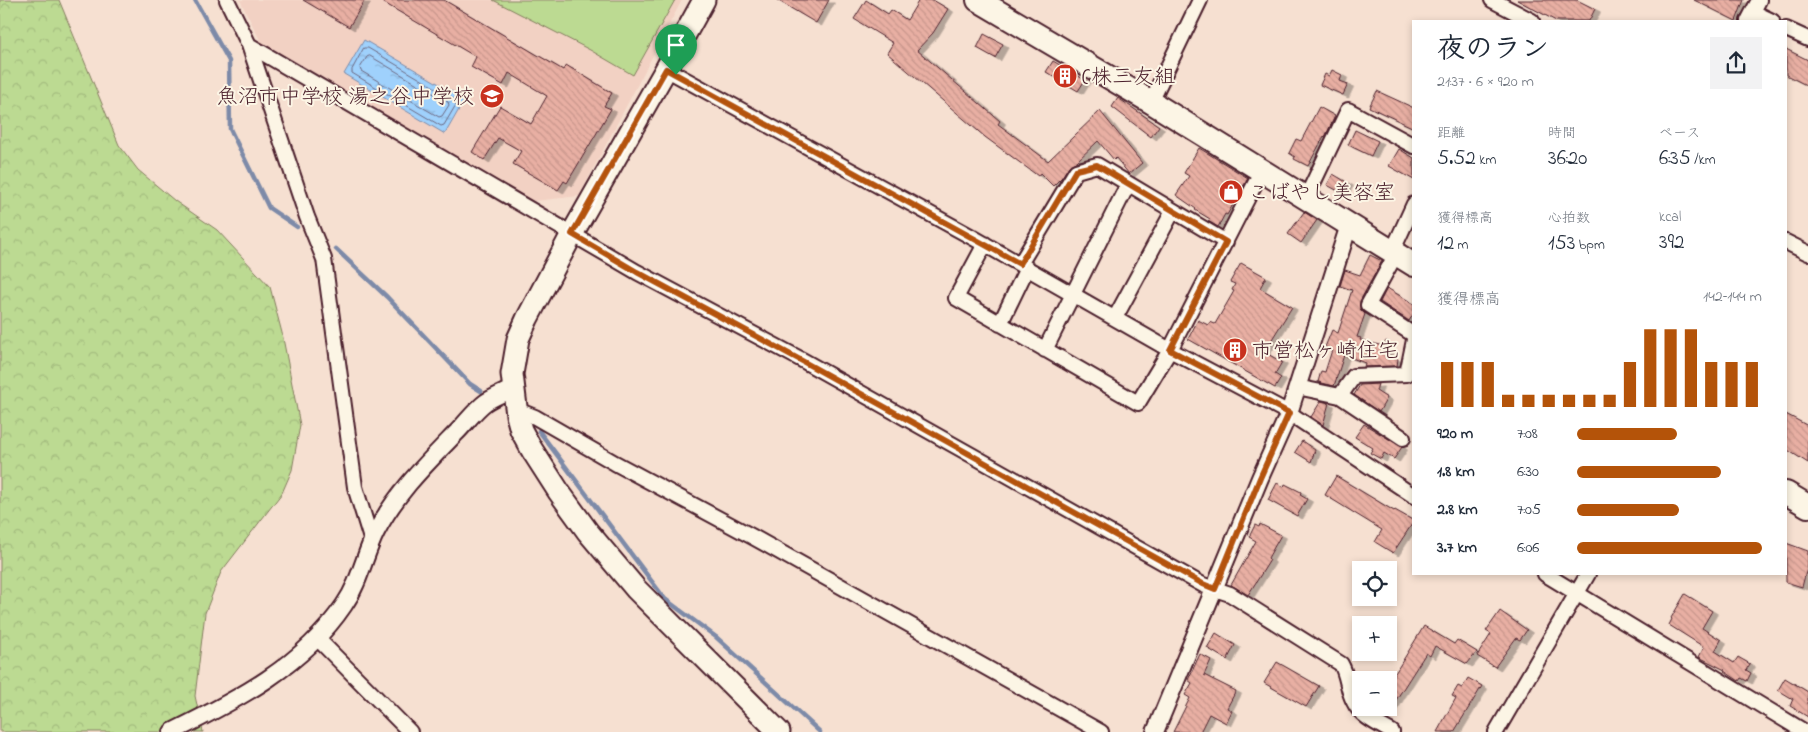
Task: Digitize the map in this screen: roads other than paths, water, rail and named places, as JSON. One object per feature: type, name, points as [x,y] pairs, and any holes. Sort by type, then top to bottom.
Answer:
[{"type":"highway","points":[[978,0],[1151,102],[1401,257]]},
{"type":"highway","points":[[1787,494],[1808,506]]},
{"type":"main road","points":[[704,0],[526,319],[518,339],[512,374],[513,388],[521,430],[559,492],[588,532],[636,589],[779,732]]},
{"type":"street","points":[[227,0],[249,45],[307,216],[324,259],[355,487],[372,542]]},
{"type":"street","points":[[1151,102],[1200,0]]},
{"type":"street","points":[[1492,0],[1530,20]]},
{"type":"street","points":[[1754,11],[1770,20]]},
{"type":"street","points":[[1787,28],[1808,39]]},
{"type":"street","points":[[249,45],[637,272],[813,366],[1194,580],[1230,594],[1341,664],[1346,672],[1354,703],[1366,717],[1392,732]]},
{"type":"street","points":[[666,69],[985,244],[1170,350],[1289,413],[1412,495]]},
{"type":"street","points":[[1306,198],[1348,110],[1412,145]]},
{"type":"street","points":[[1000,324],[1024,266],[1076,170],[1097,165],[1226,242]]},
{"type":"street","points":[[985,244],[956,298],[1138,404],[1170,350],[1262,170]]},
{"type":"street","points":[[1045,350],[1128,184]]},
{"type":"street","points":[[1115,318],[1173,211]]},
{"type":"street","points":[[1412,212],[1401,257],[1368,305],[1412,334]]},
{"type":"street","points":[[1155,732],[1260,478],[1289,413],[1349,225]]},
{"type":"street","points":[[1787,242],[1808,253]]},
{"type":"street","points":[[1340,396],[1354,376],[1406,374],[1412,348]]},
{"type":"street","points":[[1297,387],[1340,396],[1404,438]]},
{"type":"street","points":[[172,732],[253,689],[297,657],[317,638],[344,606],[353,590],[372,542],[396,498],[486,403],[513,388]]},
{"type":"street","points":[[517,415],[525,413],[535,417],[615,463],[754,537],[1101,732]]},
{"type":"street","points":[[1548,575],[1805,732]]},
{"type":"street","points":[[1496,732],[1587,575]]},
{"type":"street","points":[[317,638],[410,732]]},
{"type":"water","points":[[364,40],[465,99],[445,134],[344,74]]},
{"type":"waterway","points":[[195,0],[229,61],[230,129],[269,208],[297,227]]},
{"type":"waterway","points":[[336,249],[387,297],[470,384],[481,391]]},
{"type":"waterway","points":[[539,431],[665,599],[716,637],[820,732]]},
{"type":"place","name":"(株三友組","points":[[1065,76]]},
{"type":"place","name":"魚沼市中学校 湯之谷中学校","points":[[492,96]]},
{"type":"place","name":"こばやし美容室","points":[[1231,192]]},
{"type":"place","name":"市営松ヶ崎住宅","points":[[1235,350]]}]
